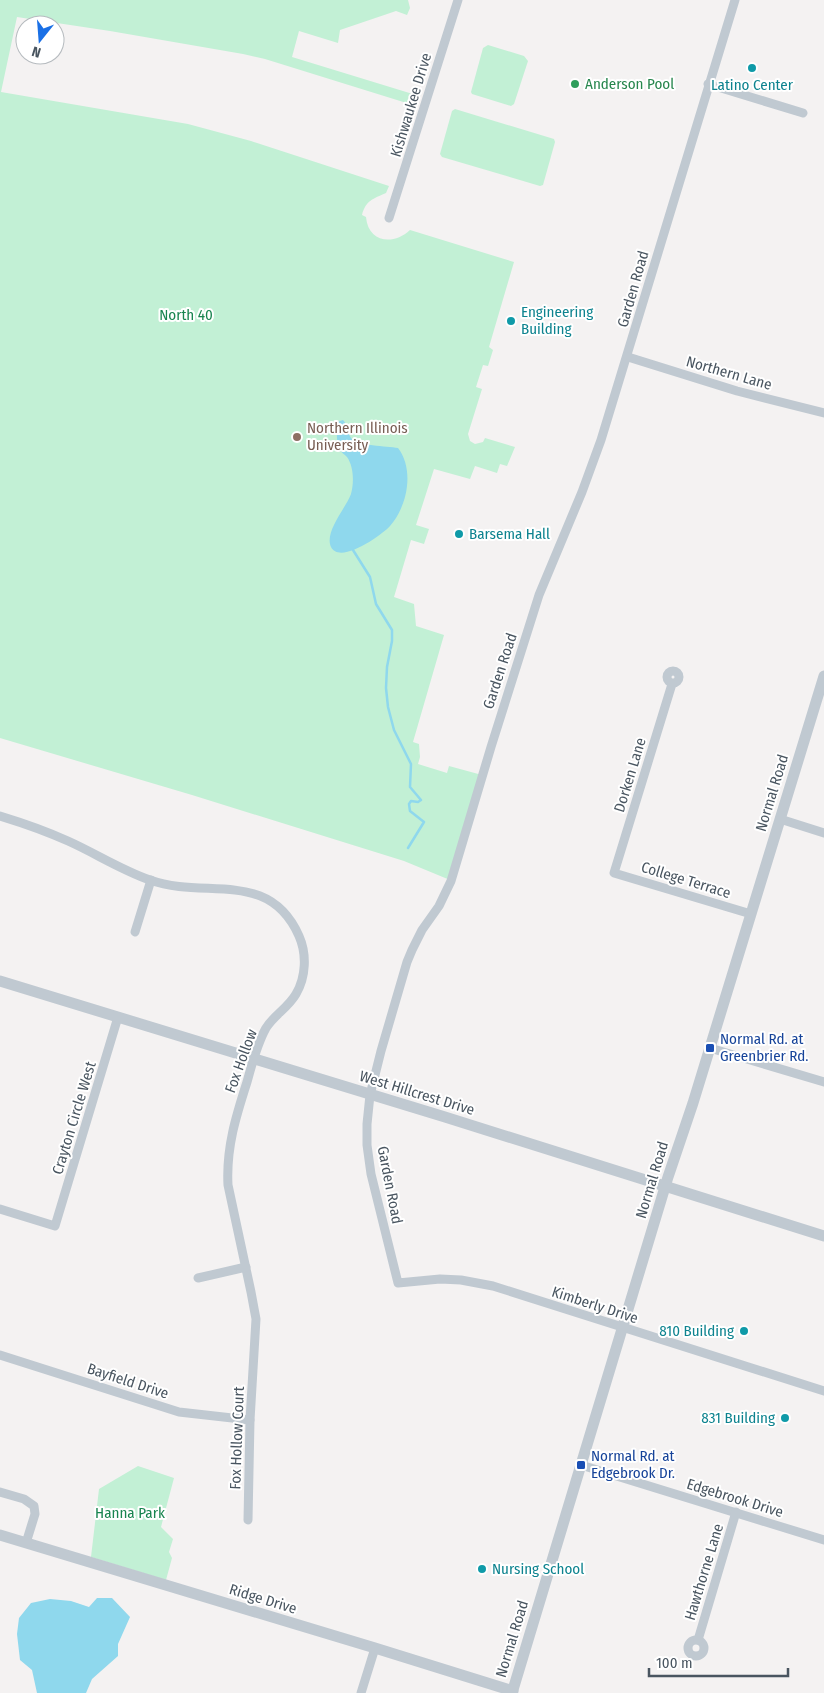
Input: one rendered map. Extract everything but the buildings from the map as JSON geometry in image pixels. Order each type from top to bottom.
[{"type":"street","name":"Kishwaukee Drive","points":[[389,218],[458,0]]},
{"type":"street","name":"Garden Road","points":[[471,1281],[440,1279],[398,1283],[371,1174],[367,1124],[370,1095],[407,962],[417,939],[439,906],[451,882],[539,595],[589,474],[628,357],[708,84],[735,0]]},
{"type":"street","points":[[708,84],[803,113]]},
{"type":"street","name":"Northern Lane","points":[[628,357],[737,391],[824,413]]},
{"type":"street","name":"Normal Road","points":[[514,1692],[665,1186],[710,1048],[824,676]]},
{"type":"street","name":"Dorken Lane","points":[[614,873],[672,684]]},
{"type":"street","name":"Fox Hollow","points":[[0,816],[66,840],[151,880],[194,888],[256,893],[281,908],[294,923],[304,950],[301,982],[290,1003],[265,1030],[232,1131],[227,1168],[228,1185],[256,1319],[254,1356]]},
{"type":"street","points":[[780,819],[824,833]]},
{"type":"street","name":"College Terrace","points":[[614,873],[751,914]]},
{"type":"street","points":[[135,932],[151,880]]},
{"type":"street","name":"West Hillcrest Drive","points":[[0,981],[824,1236]]},
{"type":"street","name":"Crayton Circle West","points":[[0,1209],[55,1226],[118,1017]]},
{"type":"street","points":[[710,1048],[824,1082]]},
{"type":"street","points":[[198,1278],[246,1267]]},
{"type":"street","name":"Kimberly Drive","points":[[471,1281],[493,1286],[623,1329],[824,1391]]},
{"type":"street","name":"Bayfield Drive","points":[[0,1355],[179,1412],[250,1420]]},
{"type":"street","name":"Fox Hollow Court","points":[[248,1520],[250,1420],[254,1356]]},
{"type":"street","name":"Edgebrook Drive","points":[[581,1465],[824,1540]]},
{"type":"street","points":[[0,1492],[24,1498],[34,1506],[35,1514],[26,1543]]},
{"type":"street","name":"Hawthorne Lane","points":[[698,1640],[736,1512]]},
{"type":"street","name":"Ridge Drive","points":[[0,1535],[514,1692]]},
{"type":"street","points":[[361,1693],[375,1648]]},
{"type":"green space","name":"North 40","points":[[0,0],[408,0],[410,8],[407,15],[396,11],[340,30],[338,43],[299,31],[292,57],[416,95],[413,105],[265,59],[65,24],[65,15],[15,15],[15,26],[1,92],[188,124],[251,141],[389,186],[386,193],[368,203],[362,215],[366,217],[371,232],[376,236],[389,240],[403,235],[410,230],[514,262],[489,347],[493,350],[488,366],[483,365],[476,387],[482,389],[468,434],[470,441],[475,444],[483,442],[485,438],[515,447],[507,466],[500,464],[497,473],[475,466],[470,479],[434,469],[416,525],[429,529],[424,544],[411,540],[394,597],[414,604],[416,626],[444,635],[413,742],[419,744],[420,757],[418,764],[447,773],[449,766],[482,775],[450,880],[404,861],[0,738]]},
{"type":"green space","points":[[488,45],[524,56],[528,61],[514,104],[511,106],[472,94],[471,92],[483,48]]},
{"type":"green space","points":[[455,109],[554,139],[555,142],[543,185],[540,186],[442,157],[440,154],[452,111]]},
{"type":"green space","name":"Hanna Park","points":[[138,1466],[174,1478],[161,1527],[173,1539],[169,1552],[172,1558],[166,1580],[91,1557],[99,1489]]},
{"type":"water","points":[[343,420],[354,441],[398,448],[406,467],[407,488],[401,509],[390,526],[379,536],[361,547],[343,553],[336,552],[331,547],[330,534],[351,494],[353,485],[351,465],[347,457],[339,449],[337,443],[337,422]]},
{"type":"water","points":[[97,1598],[112,1598],[130,1617],[118,1644],[118,1656],[92,1679],[86,1693],[37,1693],[32,1670],[20,1660],[17,1634],[19,1618],[31,1603],[50,1599],[71,1601],[89,1607]]},
{"type":"waterway","points":[[353,550],[370,577],[376,604],[392,630],[387,667],[386,688],[388,707],[394,730],[411,764],[410,787],[421,800],[418,802],[411,801],[409,804],[410,811],[424,822],[408,848]]},
{"type":"place","name":"Latino Center","points":[[752,68]]},
{"type":"place","name":"Anderson Pool","points":[[575,84]]},
{"type":"place","name":"Engineering Building","points":[[511,321]]},
{"type":"place","name":"Northern Illinois University","points":[[297,437]]},
{"type":"place","name":"Barsema Hall","points":[[459,534]]},
{"type":"place","name":"Normal Rd. at Greenbrier Rd.","points":[[710,1048]]},
{"type":"place","name":"810 Building","points":[[744,1331]]},
{"type":"place","name":"831 Building","points":[[785,1418]]},
{"type":"place","name":"Normal Rd. at Edgebrook Dr.","points":[[581,1465]]},
{"type":"place","name":"Nursing School","points":[[482,1569]]}]
